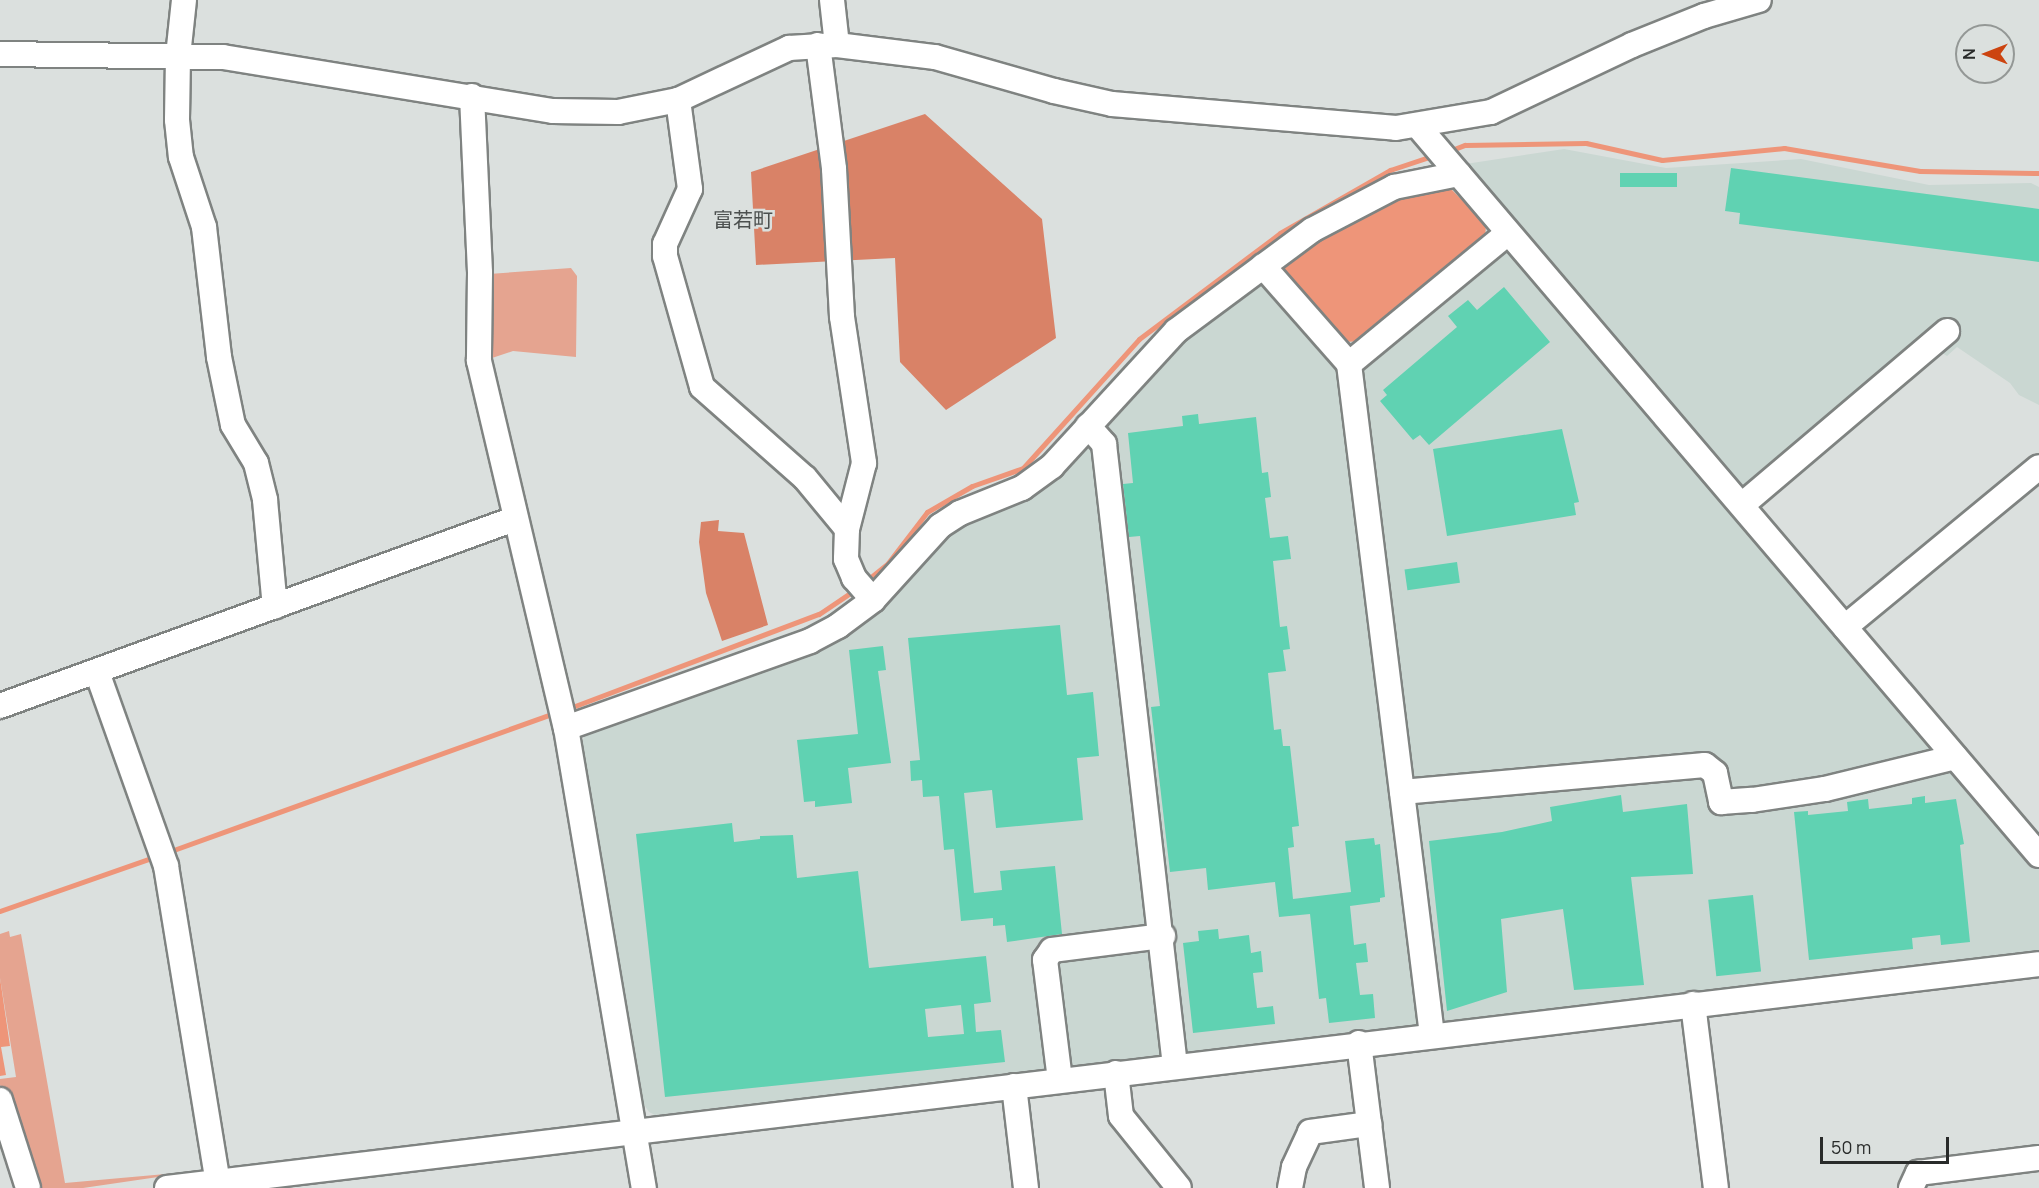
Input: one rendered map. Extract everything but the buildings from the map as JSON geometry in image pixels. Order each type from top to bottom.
[{"type":"street","points":[[184,0],[178,56],[177,120],[181,157],[204,227],[219,357],[233,424],[256,463],[265,500],[275,607]]},
{"type":"street","points":[[832,0],[827,45],[842,317],[864,463],[847,529],[846,559],[864,589]]},
{"type":"street","points":[[0,54],[178,56],[316,69],[582,112],[618,112],[678,100],[789,48],[827,45],[935,57],[1054,91],[1112,104],[1299,122],[1418,125],[1491,112],[1702,8],[1759,0]]},
{"type":"street","points":[[472,96],[480,273],[479,361],[514,519],[563,715],[644,1188]]},
{"type":"street","points":[[678,100],[690,189],[665,244],[664,256],[702,387],[805,478],[847,529]]},
{"type":"street","points":[[1418,125],[2039,855]]},
{"type":"street","points":[[563,715],[810,641],[864,589],[940,526],[960,513],[1022,488],[1052,466],[1176,332],[1263,266],[1312,230],[1362,201],[1447,160]]},
{"type":"street","points":[[1349,364],[1508,233]]},
{"type":"street","points":[[1263,266],[1349,364],[1432,1035]]},
{"type":"street","points":[[1742,505],[1947,332]]},
{"type":"street","points":[[1088,426],[1104,444],[1163,936],[1175,1066]]},
{"type":"street","points":[[1845,627],[2039,467]]},
{"type":"street","points":[[0,706],[514,519]]},
{"type":"street","points":[[97,672],[162,854],[219,1185]]},
{"type":"street","points":[[1402,792],[1705,765],[1715,773],[1721,802],[1752,800],[1826,789],[1955,757]]},
{"type":"street","points":[[1060,1080],[1045,960],[1052,950],[1163,936]]},
{"type":"street","points":[[168,1188],[219,1185],[1359,1043],[2039,964]]},
{"type":"street","points":[[1693,1004],[1716,1188]]},
{"type":"street","points":[[1359,1043],[1377,1188]]},
{"type":"street","points":[[1116,1073],[1121,1116],[1179,1188]]},
{"type":"street","points":[[1014,1086],[1026,1188]]},
{"type":"street","points":[[0,1100],[28,1188]]},
{"type":"street","points":[[1290,1188],[1294,1167],[1310,1132],[1369,1124]]},
{"type":"street","points":[[1911,1188],[1918,1173],[2039,1158]]},
{"type":"shaded area","points":[[925,114],[1042,219],[1056,338],[946,410],[900,362],[895,258],[756,265],[751,172]]},
{"type":"shaded area","points":[[1564,149],[1666,168],[1801,159],[1929,185],[2031,183],[2039,187],[2039,405],[2019,395],[2010,383],[1957,347],[1947,356],[1924,342],[1745,491],[1459,165]]},
{"type":"shaded area","points":[[1447,184],[1487,223],[2039,868],[2039,955],[655,1115],[649,1112],[641,1100],[579,750],[586,732],[847,632],[876,613],[960,525],[1056,475],[1182,341],[1254,288],[1277,264]]},
{"type":"shaded area","points":[[1447,185],[1486,224],[1485,239],[1362,341],[1345,342],[1277,264],[1364,206]]},
{"type":"shaded area","points":[[571,268],[577,276],[576,357],[513,351],[489,359],[489,274]]},
{"type":"shaded area","points":[[719,520],[718,531],[744,533],[768,625],[722,641],[706,593],[699,542],[701,522]]},
{"type":"shaded area","points":[[9,931],[10,937],[21,934],[65,1183],[199,1171],[83,1188],[36,1188],[10,1103],[0,1085],[0,1079],[16,1077],[0,978],[0,934]]},
{"type":"shaded area","points":[[0,978],[10,1046],[1,1047],[6,1075],[0,1076]]},
{"type":"waterway","points":[[1449,151],[1465,145],[1586,143],[1662,160],[1784,148],[1920,171],[2039,173]]},
{"type":"waterway","points":[[866,581],[888,563],[927,512],[972,486],[1023,468],[1139,339],[1280,233],[1390,170],[1435,155]]},
{"type":"waterway","points":[[567,709],[819,614],[856,589]]},
{"type":"waterway","points":[[168,852],[555,713]]},
{"type":"waterway","points":[[0,911],[157,856]]},
{"type":"district","name":"富若町","points":[[743,219]]}]
